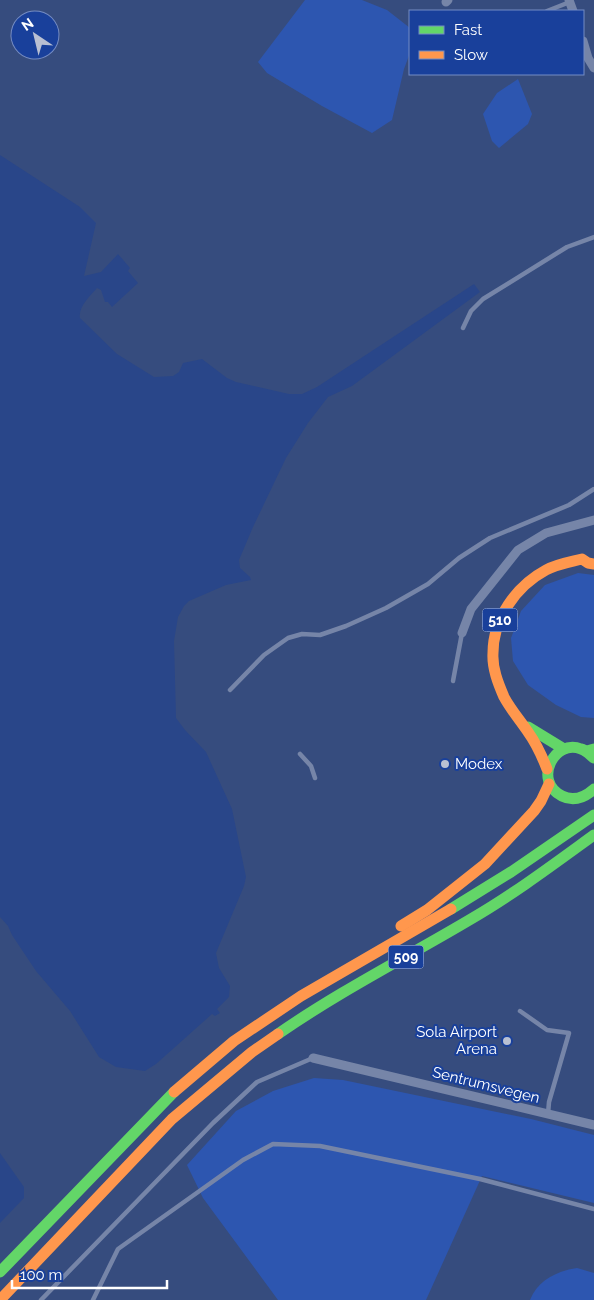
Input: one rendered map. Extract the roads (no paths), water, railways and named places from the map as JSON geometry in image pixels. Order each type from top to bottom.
[{"type":"main road","name":"510","points":[[549,784],[547,769],[541,753],[508,705],[499,685],[494,667],[493,649],[496,632],[502,615],[512,598],[527,582],[546,570],[582,559],[588,554],[594,554]]},
{"type":"main road","points":[[582,559],[594,564]]},
{"type":"main road","name":"510","points":[[520,720],[536,734],[564,749],[572,747],[592,753]]},
{"type":"main road","points":[[547,769],[550,760],[564,749]]},
{"type":"main road","points":[[549,784],[563,798],[573,800],[582,798],[594,789]]},
{"type":"main road","name":"509","points":[[301,996],[341,965],[427,910],[485,864],[534,811],[549,784]]},
{"type":"main road","points":[[582,798],[594,803]]},
{"type":"main road","name":"509","points":[[0,1272],[168,1097],[234,1041],[301,996],[511,872],[594,815]]},
{"type":"main road","name":"509","points":[[0,1300],[172,1119],[252,1052],[346,991],[473,918],[560,861],[594,834]]},
{"type":"main road","name":"509","points":[[560,861],[594,845]]},
{"type":"street","points":[[584,44],[588,58],[594,68]]},
{"type":"street","points":[[462,634],[471,609],[518,550],[546,533],[594,520]]},
{"type":"street","name":"Sentrumsvegen","points":[[313,1058],[594,1126]]},
{"type":"lane","points":[[551,10],[570,5]]},
{"type":"lane","points":[[463,328],[472,310],[483,299],[568,247],[594,237]]},
{"type":"lane","points":[[230,690],[264,654],[288,638],[302,634],[320,635],[346,626],[386,608],[428,584],[460,558],[490,538],[569,505],[594,489]]},
{"type":"lane","points":[[453,681],[462,634]]},
{"type":"lane","points":[[300,754],[311,766],[314,778]]},
{"type":"lane","points":[[520,1011],[546,1030],[568,1033],[549,1102],[548,1114]]},
{"type":"lane","points":[[41,1300],[213,1123],[257,1082],[313,1058]]},
{"type":"lane","points":[[93,1300],[118,1249],[244,1160],[272,1144],[320,1146],[480,1179],[594,1209]]},
{"type":"place","name":"Modex","points":[[445,764]]},
{"type":"place","name":"Sola Airport Arena","points":[[507,1041]]}]
